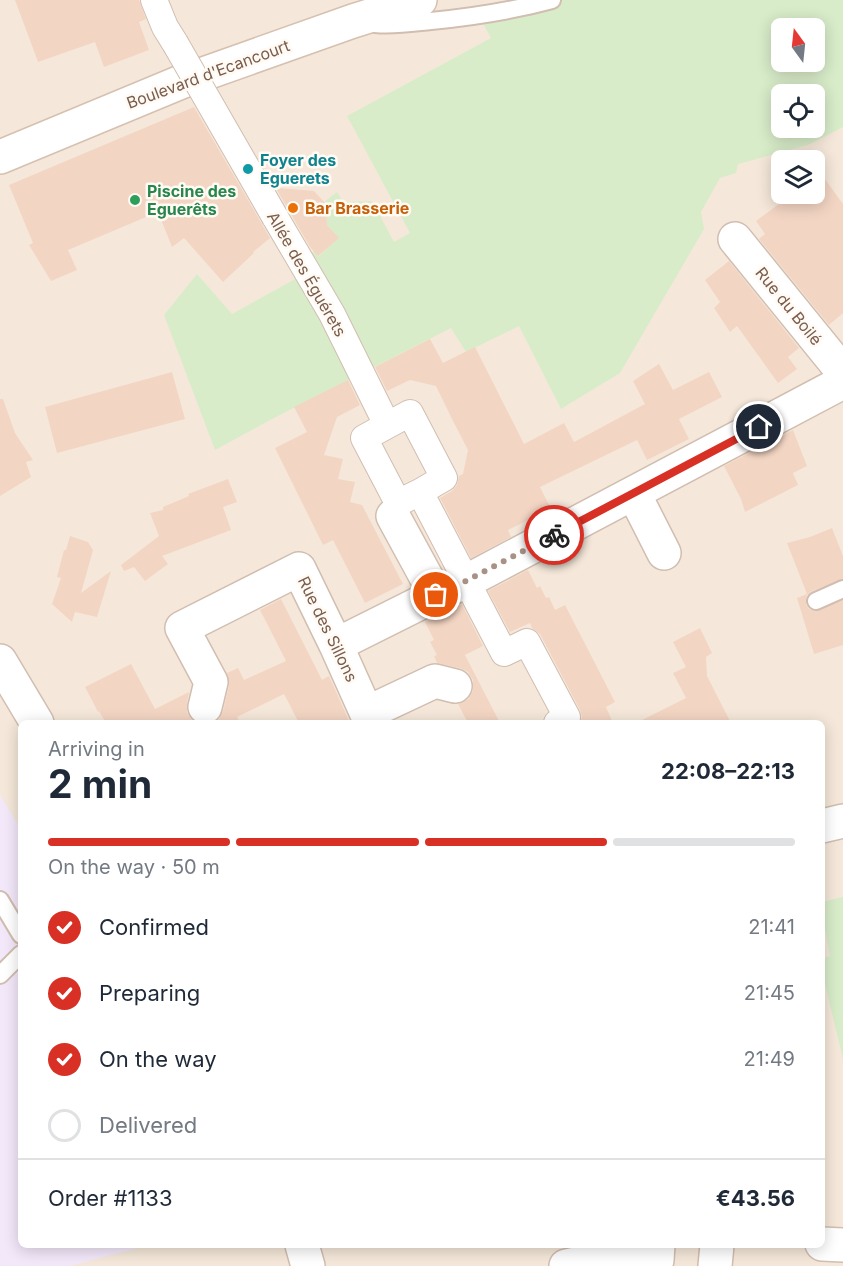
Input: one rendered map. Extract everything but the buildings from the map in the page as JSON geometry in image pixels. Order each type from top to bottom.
[{"type":"street","name":"Allée des Éguérets","points":[[154,0],[165,27],[332,314],[387,425]]},
{"type":"street","name":"Boulevard d'Ecancourt","points":[[0,157],[181,82],[353,21],[420,0]]},
{"type":"street","name":"Rue du Boilé","points":[[735,239],[843,372]]},
{"type":"street","points":[[336,645],[634,494],[843,382]]},
{"type":"street","points":[[410,413],[444,478],[420,492],[398,503],[364,438],[410,413]]},
{"type":"street","points":[[420,492],[504,653],[527,642],[567,717],[562,720]]},
{"type":"street","points":[[634,494],[664,553]]},
{"type":"street","points":[[393,516],[436,595]]},
{"type":"street","name":"Rue des Sillons","points":[[205,707],[211,682],[182,628],[299,569],[369,718]]},
{"type":"street","points":[[0,661],[36,720]]},
{"type":"street","points":[[369,718],[435,681],[454,686]]},
{"type":"street","points":[[825,824],[843,821]]},
{"type":"street","points":[[825,1244],[843,1245]]},
{"type":"street","points":[[303,1248],[308,1266]]},
{"type":"street","points":[[715,1266],[717,1248]]},
{"type":"street","points":[[566,1266],[607,1257],[658,1253]]},
{"type":"lane","points":[[353,21],[399,24],[451,19],[500,12],[552,0]]},
{"type":"lane","points":[[816,601],[843,589]]},
{"type":"lane","points":[[0,900],[18,930]]},
{"type":"lane","points":[[0,975],[18,957]]},
{"type":"shaded area","points":[[0,0],[843,0],[843,1266],[0,1266]]},
{"type":"shaded area","points":[[0,795],[18,825],[18,1248],[138,1248],[69,1266],[0,1266]]},
{"type":"green space","points":[[528,0],[843,0],[843,127],[825,136],[825,84],[771,84],[771,138],[822,138],[790,150],[771,150],[771,155],[738,164],[736,173],[720,178],[701,212],[704,229],[620,373],[561,409],[519,326],[466,352],[451,328],[215,450],[164,315],[197,274],[232,314],[297,278],[314,251],[319,256],[338,238],[327,225],[327,204],[324,202],[337,192],[343,202],[372,201],[394,242],[410,233],[347,116],[491,38],[479,16]]},
{"type":"green space","points":[[843,897],[843,1059],[825,984],[825,958],[830,956],[825,928],[825,901]]},
{"type":"way so far","points":[[436,595],[554,535]]},
{"type":"place","name":"Foyer des Eguerets","points":[[248,169]]},
{"type":"place","name":"Piscine des Eguerêts","points":[[135,200]]},
{"type":"place","name":"Bar Brasserie","points":[[293,208]]},
{"type":"route","points":[[554,535],[759,427]]}]
